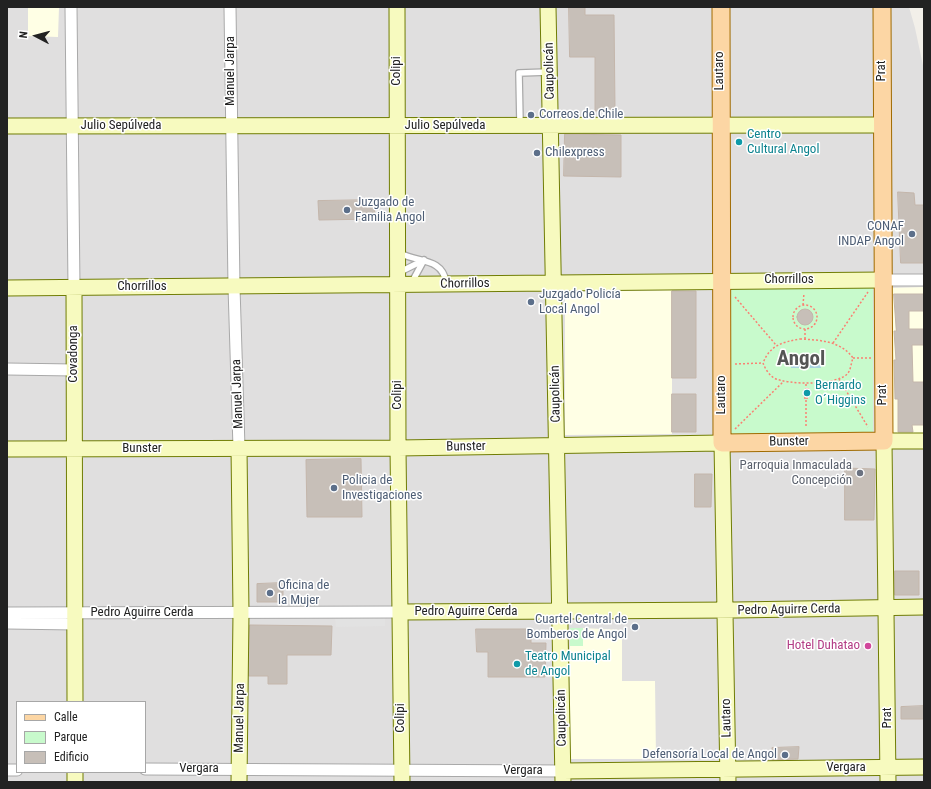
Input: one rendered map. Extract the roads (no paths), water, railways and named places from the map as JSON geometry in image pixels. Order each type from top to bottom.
[{"type":"main road","name":"Lautaro","points":[[720,7],[720,126],[726,286],[722,365],[727,438]]},
{"type":"main road","name":"Prat","points":[[877,436],[883,359],[882,7]]},
{"type":"main road","name":"Bunster","points":[[727,438],[807,442],[877,436]]},
{"type":"street","name":"Covadonga","points":[[72,7],[75,701]]},
{"type":"street","name":"Manuel Jarpa","points":[[230,7],[241,613],[239,775]]},
{"type":"street","name":"Colipi","points":[[397,7],[398,252],[402,281],[398,448],[402,776]]},
{"type":"street","name":"Caupolicán","points":[[548,7],[563,777]]},
{"type":"street","name":"Julio Sepúlveda","points":[[7,126],[397,127],[883,125]]},
{"type":"street","name":"Chorrillos","points":[[7,288],[234,287],[402,281],[447,284],[554,283],[726,286],[883,280],[924,280]]},
{"type":"street","points":[[7,369],[74,370]]},
{"type":"street","name":"Bunster","points":[[877,436],[924,441]]},
{"type":"street","name":"Prat","points":[[877,436],[887,608],[888,775]]},
{"type":"street","name":"Bunster","points":[[7,449],[557,446],[727,438]]},
{"type":"street","name":"Lautaro","points":[[727,438],[726,610],[728,775]]},
{"type":"street","name":"Pedro Aguirre Cerda","points":[[7,623],[75,618],[241,613],[560,612],[924,607]]},
{"type":"street","name":"Pedro Aguirre Cerda","points":[[7,613],[75,618]]},
{"type":"street","name":"Vergara","points":[[146,769],[239,775],[563,777],[888,775],[924,768]]},
{"type":"lane","points":[[520,126],[519,73],[550,72]]},
{"type":"lane","points":[[398,252],[411,258],[436,264],[440,268],[447,284]]},
{"type":"lane","points":[[402,281],[424,260]]},
{"type":"lane","points":[[402,281],[424,260]]},
{"type":"water","points":[[791,355],[821,355],[821,368],[791,368]]},
{"type":"place","name":"Correos de Chile","points":[[531,115]]},
{"type":"place","name":"Centro Cultural Angol","points":[[739,142]]},
{"type":"place","name":"Chilexpress","points":[[537,153]]},
{"type":"place","name":"Juzgado de Familia Angol","points":[[347,210]]},
{"type":"place","name":"CONAF INDAP Angol","points":[[912,234]]},
{"type":"place","name":"Juzgado Policía Local Angol","points":[[531,302]]},
{"type":"place","name":"Bernardo O´Higgins","points":[[807,393]]},
{"type":"place","name":"Parroquia Inmaculada Concepción","points":[[860,473]]},
{"type":"place","name":"Policia de Investigaciones","points":[[334,488]]},
{"type":"place","name":"Oficina de la Mujer","points":[[270,593]]},
{"type":"place","name":"Cuartel Central de Bomberos de Angol","points":[[635,627]]},
{"type":"place","name":"Hotel Duhatao","points":[[868,646]]},
{"type":"place","name":"Teatro Municipal de Angol","points":[[517,664]]},
{"type":"place","name":"Defensoría Local de Angol","points":[[785,755]]},
{"type":"district","name":"Angol","points":[[801,360]]}]
